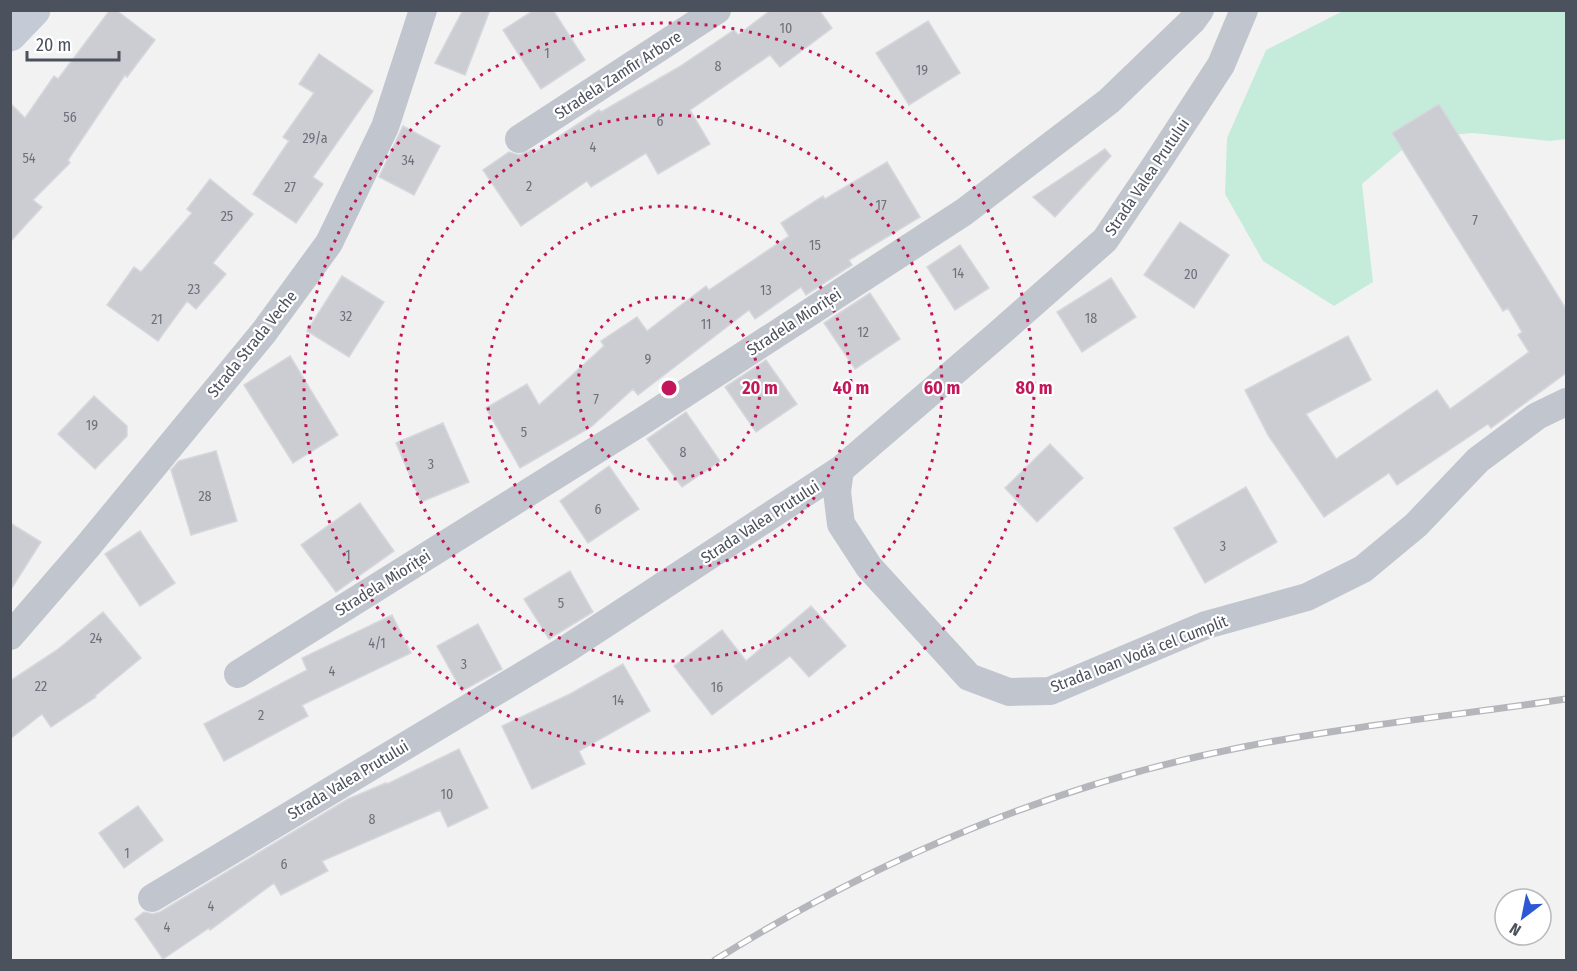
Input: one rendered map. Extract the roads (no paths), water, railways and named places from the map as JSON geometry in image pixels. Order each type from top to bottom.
[{"type":"street","name":"Strada Strada Veche","points":[[10,636],[264,332],[329,243],[385,127],[423,10]]},
{"type":"street","name":"Stradela Zamfir Arbore","points":[[519,139],[717,10]]},
{"type":"street","name":"Stradela Mioriței","points":[[238,674],[641,422],[964,212],[1109,100],[1192,21],[1200,10]]},
{"type":"street","name":"Strada Valea Prutului","points":[[152,898],[565,650],[840,470],[1105,240],[1221,65],[1244,10]]},
{"type":"street","name":"Strada Ioan Vodă cel Cumplit","points":[[840,470],[837,492],[841,524],[869,567],[969,677],[1009,692],[1050,691],[1206,625],[1307,597],[1363,569],[1416,525],[1478,460],[1537,416],[1566,402]]},
{"type":"railway","points":[[715,960],[776,924],[903,858],[1036,804],[1105,781],[1173,762],[1243,747],[1364,727],[1566,699]]}]
